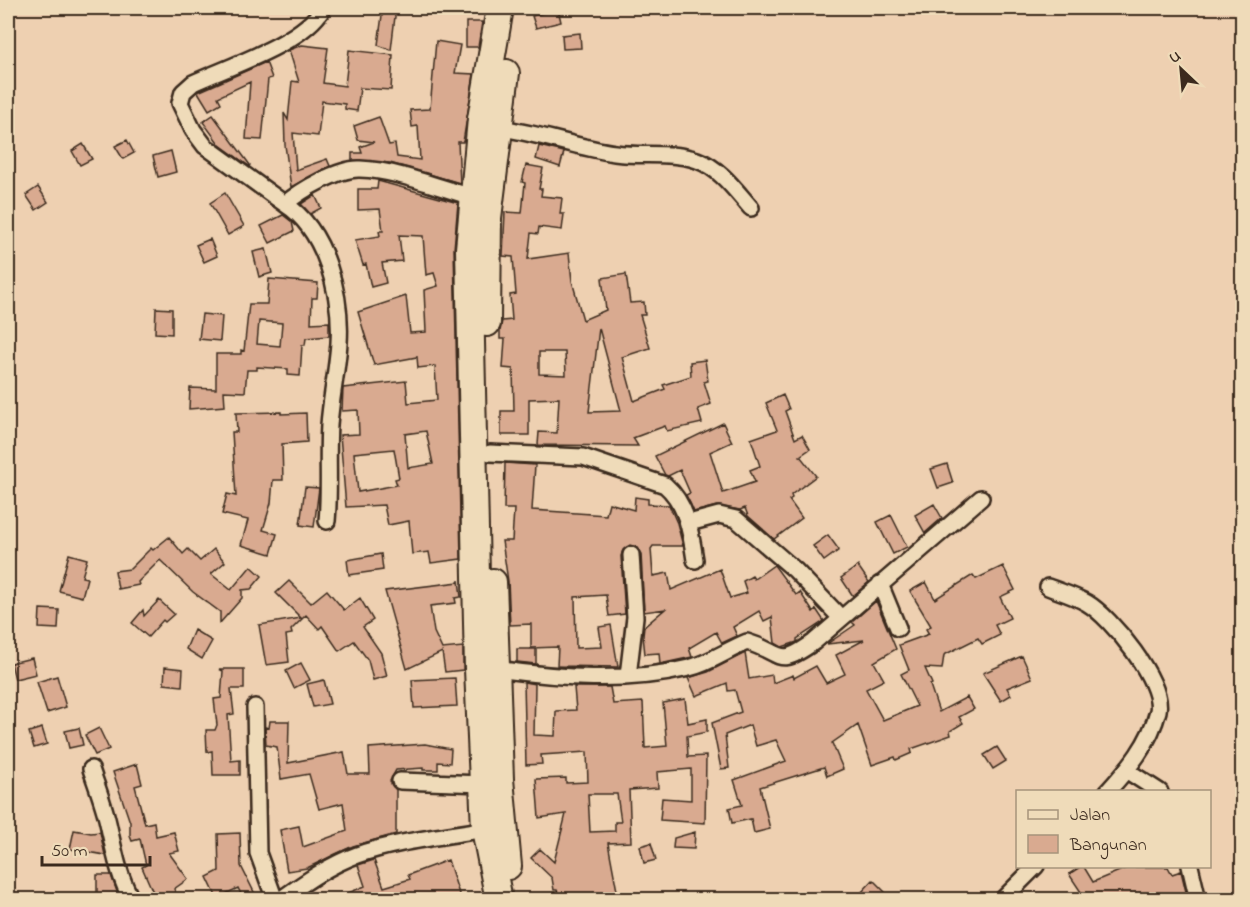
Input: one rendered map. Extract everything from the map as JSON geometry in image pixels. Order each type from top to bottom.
[{"type":"highway","points":[[499,900],[485,829],[483,784],[484,562],[490,453],[488,218],[499,128],[506,17]]},
{"type":"highway","points":[[506,17],[472,196],[469,249],[484,562],[496,669],[504,837],[516,900]]},
{"type":"street","points":[[323,8],[314,21],[296,35],[193,83],[180,98],[185,115],[205,146],[310,225],[329,266],[339,342],[330,417],[331,483],[327,521]]},
{"type":"street","points":[[499,128],[537,133],[615,153],[679,156],[698,160],[728,182],[751,208]]},
{"type":"street","points":[[285,204],[306,189],[338,174],[360,169],[472,196]]},
{"type":"street","points":[[490,453],[583,457],[656,481],[672,491],[689,524],[695,560]]},
{"type":"street","points":[[496,669],[538,675],[627,676],[689,668],[747,642],[780,658],[788,658],[814,642],[981,498]]},
{"type":"street","points":[[689,524],[719,515],[736,519],[795,570],[841,618]]},
{"type":"street","points":[[627,676],[635,617],[631,555]]},
{"type":"street","points":[[880,584],[898,628]]},
{"type":"street","points":[[1048,587],[1087,603],[1112,625],[1147,674],[1158,696],[1158,709],[1149,734],[1126,770],[1109,790]]},
{"type":"street","points":[[255,707],[258,853],[275,900]]},
{"type":"street","points":[[91,769],[108,823],[112,845],[132,900]]},
{"type":"street","points":[[1126,770],[1157,790]]},
{"type":"street","points":[[400,781],[483,784]]},
{"type":"street","points":[[280,900],[330,867],[354,856],[380,848],[485,829]]},
{"type":"street","points":[[1002,900],[1035,868]]},
{"type":"street","points":[[1190,868],[1198,900]]},
{"type":"building","points":[[383,8],[396,8],[391,50],[378,45]]},
{"type":"building","points":[[558,9],[561,22],[536,28],[532,16]]},
{"type":"building","points":[[466,22],[482,22],[478,47],[466,47]]},
{"type":"building","points":[[580,33],[581,48],[563,49],[562,35]]},
{"type":"building","points":[[436,41],[460,45],[455,73],[474,74],[463,142],[458,142],[460,183],[390,163],[352,160],[352,153],[362,153],[360,147],[374,142],[358,140],[354,126],[379,117],[389,145],[395,144],[397,157],[420,160],[418,126],[412,127],[410,110],[430,109]]},
{"type":"building","points":[[302,45],[328,48],[323,83],[345,86],[349,50],[393,55],[391,90],[360,88],[357,111],[345,109],[345,104],[322,101],[318,136],[293,133],[296,170],[327,159],[330,166],[291,187],[285,145],[284,113],[288,120],[292,81],[299,82],[289,50]]},
{"type":"building","points":[[266,62],[272,78],[268,79],[262,140],[246,139],[250,82],[218,97],[221,103],[209,110],[198,92]]},
{"type":"building","points":[[213,115],[249,166],[220,145],[203,122]]},
{"type":"building","points":[[127,140],[134,153],[123,159],[115,146]]},
{"type":"building","points":[[83,144],[92,159],[80,165],[72,151]]},
{"type":"building","points":[[539,146],[564,152],[560,167],[536,159]]},
{"type":"building","points":[[171,151],[176,172],[158,177],[153,156]]},
{"type":"building","points":[[526,165],[543,168],[539,189],[542,189],[541,196],[562,198],[560,214],[564,214],[562,230],[539,227],[538,234],[531,233],[528,259],[569,253],[572,281],[583,320],[606,310],[602,278],[626,274],[630,303],[644,302],[645,315],[640,315],[650,348],[622,357],[634,401],[665,389],[663,385],[691,376],[690,362],[705,360],[708,381],[704,382],[711,404],[698,409],[702,423],[667,431],[665,426],[633,438],[638,446],[538,445],[539,432],[557,433],[559,398],[529,399],[529,435],[501,435],[501,411],[514,411],[513,369],[503,368],[505,339],[500,339],[502,321],[512,320],[510,295],[516,294],[513,257],[503,256],[505,212],[522,213],[525,183],[522,182]],"holes":[[[599,328],[621,411],[589,412]],[[539,352],[565,352],[566,375],[539,374]]]},
{"type":"building","points":[[378,181],[458,203],[454,249],[461,559],[431,563],[429,552],[412,554],[409,521],[388,525],[384,505],[346,507],[340,435],[359,434],[358,410],[342,411],[343,388],[406,381],[408,403],[437,400],[435,366],[418,368],[417,357],[374,365],[358,312],[406,296],[410,333],[426,332],[424,290],[438,286],[434,273],[426,275],[423,236],[399,235],[402,261],[382,263],[386,283],[371,287],[366,264],[363,265],[355,240],[380,236],[379,231],[383,231],[380,209],[358,210],[358,189],[377,189]],"holes":[[[426,431],[433,464],[408,468],[405,434]],[[394,449],[399,478],[395,479],[397,485],[358,492],[354,453]]]},
{"type":"building","points":[[38,187],[48,202],[36,210],[26,195]]},
{"type":"building","points":[[225,193],[244,226],[228,235],[210,203]]},
{"type":"building","points":[[315,195],[321,208],[310,214],[301,204]]},
{"type":"building","points":[[283,215],[292,222],[294,231],[270,243],[261,226]]},
{"type":"building","points":[[210,239],[217,256],[204,262],[196,245]]},
{"type":"building","points":[[266,249],[272,273],[259,277],[253,252]]},
{"type":"building","points":[[269,279],[318,283],[317,298],[312,298],[311,323],[329,322],[329,336],[306,338],[305,345],[302,345],[300,376],[288,375],[288,369],[257,367],[257,370],[247,370],[245,392],[224,391],[225,406],[189,409],[190,388],[216,389],[216,354],[241,354],[241,350],[244,351],[249,304],[267,304]],"holes":[[[259,321],[282,323],[280,346],[257,344]]]},
{"type":"building","points":[[156,308],[172,309],[172,334],[155,333]]},
{"type":"building","points":[[202,314],[222,316],[220,341],[199,339]]},
{"type":"building","points":[[783,395],[789,409],[785,411],[795,439],[802,435],[810,449],[800,456],[816,476],[791,495],[792,498],[789,500],[802,518],[774,539],[748,516],[745,508],[740,510],[717,506],[694,512],[686,495],[690,493],[680,470],[668,476],[665,475],[655,456],[723,423],[732,442],[710,452],[723,493],[755,482],[750,470],[760,466],[751,439],[777,430],[766,403]]},
{"type":"building","points":[[281,412],[281,414],[306,413],[307,442],[282,444],[283,480],[273,480],[271,503],[263,530],[277,534],[271,554],[241,545],[248,520],[222,514],[227,494],[236,496],[232,432],[237,432],[236,413]]},
{"type":"building","points":[[505,463],[535,465],[532,510],[606,515],[609,503],[634,510],[635,497],[648,499],[648,504],[669,505],[683,546],[653,546],[651,549],[653,576],[668,573],[671,590],[720,569],[730,598],[747,593],[743,581],[752,576],[754,579],[774,565],[796,595],[800,592],[813,612],[816,609],[824,621],[797,639],[797,642],[782,647],[775,643],[772,617],[764,621],[759,611],[733,627],[737,636],[722,643],[716,632],[689,648],[692,657],[660,664],[659,653],[645,654],[643,636],[644,627],[665,609],[644,612],[641,554],[636,547],[630,545],[623,550],[621,556],[625,614],[609,616],[606,595],[575,597],[576,648],[602,647],[599,627],[611,625],[618,667],[557,666],[558,647],[531,648],[531,624],[510,625],[508,581],[502,541],[512,541],[514,509],[504,509]]},
{"type":"building","points":[[947,464],[953,483],[938,488],[931,469]]},
{"type":"building","points":[[305,487],[319,488],[314,527],[300,525]]},
{"type":"building","points":[[934,504],[942,518],[925,533],[915,515]]},
{"type":"building","points":[[891,515],[907,547],[893,554],[877,522]]},
{"type":"building","points":[[828,535],[839,550],[824,561],[813,546]]},
{"type":"building","points":[[169,537],[183,554],[188,549],[200,561],[214,549],[225,562],[211,574],[231,590],[251,566],[262,576],[251,589],[242,590],[242,598],[220,623],[220,612],[193,592],[160,560],[138,582],[139,585],[118,589],[115,571],[130,569],[151,548],[153,550]]},
{"type":"building","points":[[69,554],[87,559],[82,577],[87,578],[82,597],[59,591]]},
{"type":"building","points":[[381,554],[383,570],[349,575],[347,560]]},
{"type":"building","points":[[858,566],[869,582],[853,596],[841,578]]},
{"type":"building","points":[[1003,566],[1015,590],[1000,597],[1010,618],[995,625],[1000,635],[982,644],[978,638],[944,655],[942,669],[925,668],[932,684],[930,685],[939,712],[967,697],[974,709],[959,717],[963,723],[950,731],[951,735],[911,749],[912,753],[896,760],[895,757],[872,765],[858,725],[832,743],[843,769],[827,776],[824,767],[760,787],[770,829],[754,833],[751,819],[732,823],[729,808],[742,805],[734,780],[786,761],[776,740],[756,746],[750,725],[725,735],[729,768],[721,769],[712,723],[741,712],[735,690],[728,691],[727,683],[696,696],[688,678],[708,672],[745,653],[749,679],[772,675],[773,683],[793,675],[794,678],[816,666],[826,683],[845,674],[836,655],[864,640],[827,644],[855,625],[852,622],[876,601],[896,649],[874,662],[884,680],[866,689],[883,720],[917,706],[901,674],[909,670],[899,645],[929,634],[926,629],[931,626],[910,591],[926,582],[935,599],[973,575],[976,579]]},
{"type":"building","points":[[459,580],[461,597],[455,598],[456,603],[430,606],[434,632],[442,649],[463,647],[463,670],[445,672],[442,652],[407,669],[385,591],[459,582]]},
{"type":"building","points":[[289,581],[311,603],[327,590],[344,610],[360,598],[373,620],[363,627],[381,653],[387,676],[373,680],[368,660],[354,641],[339,651],[322,626],[319,629],[306,615],[291,630],[292,634],[286,635],[289,662],[266,665],[259,625],[301,618],[276,593]]},
{"type":"building","points":[[159,600],[174,614],[165,622],[163,620],[148,637],[132,623],[143,610],[144,616]]},
{"type":"building","points":[[40,609],[59,610],[58,629],[39,628]]},
{"type":"building","points":[[194,630],[212,641],[202,659],[186,649]]},
{"type":"building","points":[[517,649],[536,649],[536,664],[517,662]]},
{"type":"building","points":[[1022,656],[1032,678],[1007,688],[1011,695],[1001,701],[983,673]]},
{"type":"building","points":[[32,658],[36,674],[15,679],[11,663]]},
{"type":"building","points":[[301,663],[310,680],[294,688],[286,671]]},
{"type":"building","points":[[165,667],[183,669],[182,686],[164,684]]},
{"type":"building","points":[[219,669],[244,669],[244,689],[231,689],[234,714],[228,715],[231,761],[240,760],[240,775],[213,775],[212,751],[207,752],[206,730],[215,730],[217,725],[214,699],[221,698],[223,671]]},
{"type":"building","points":[[57,676],[66,707],[47,713],[37,682]]},
{"type":"building","points":[[455,678],[457,706],[414,708],[412,680]]},
{"type":"building","points":[[324,680],[330,704],[313,707],[307,684]]},
{"type":"building","points":[[524,682],[535,684],[534,735],[555,736],[556,711],[576,710],[574,687],[610,687],[613,704],[643,702],[645,748],[667,746],[663,703],[685,699],[688,723],[707,719],[707,732],[687,736],[688,757],[706,756],[705,823],[660,820],[662,798],[691,800],[691,769],[657,772],[658,788],[629,790],[631,842],[608,843],[617,891],[586,900],[561,900],[557,890],[554,890],[552,878],[531,858],[540,849],[554,862],[566,814],[539,818],[536,779],[566,778],[566,783],[588,782],[587,752],[541,755],[542,764],[526,765]],"holes":[[[588,794],[617,794],[621,822],[615,822],[615,831],[590,832]]]},
{"type":"building","points":[[270,721],[289,721],[288,763],[344,752],[348,774],[370,774],[369,748],[425,744],[451,749],[450,763],[438,762],[438,770],[423,770],[423,768],[396,770],[390,781],[396,790],[396,834],[353,846],[307,868],[287,871],[280,830],[299,826],[303,847],[347,831],[343,803],[319,809],[309,774],[281,779],[277,747],[266,745],[265,727],[269,728]]},
{"type":"building","points":[[42,728],[47,744],[34,748],[29,732]]},
{"type":"building","points":[[79,728],[83,745],[69,748],[65,731]]},
{"type":"building","points":[[99,728],[109,749],[95,755],[85,735]]},
{"type":"building","points":[[997,747],[1006,761],[993,769],[984,755]]},
{"type":"building","points":[[137,764],[142,784],[135,786],[145,824],[154,822],[156,836],[174,832],[179,851],[169,853],[188,879],[174,889],[179,900],[159,900],[142,867],[146,865],[140,839],[132,841],[130,836],[130,822],[113,772]]},
{"type":"building","points":[[74,830],[100,832],[105,855],[70,849]]},
{"type":"building","points":[[695,832],[694,849],[673,848],[674,838]]},
{"type":"building","points":[[240,833],[241,866],[258,900],[244,900],[238,888],[217,898],[207,877],[219,871],[218,834]]},
{"type":"building","points":[[651,843],[656,860],[644,863],[640,846]]},
{"type":"building","points":[[374,860],[384,887],[410,879],[408,875],[448,860],[461,900],[398,900],[397,896],[385,900],[332,900],[365,886],[358,865]]},
{"type":"building","points":[[1078,868],[1085,868],[1093,882],[1127,868],[1169,868],[1172,874],[1181,871],[1188,900],[1070,900],[1081,892],[1069,874]]},
{"type":"building","points":[[97,875],[111,875],[119,897],[97,897]]},
{"type":"building","points":[[873,880],[885,892],[878,900],[868,900],[861,893]]}]
